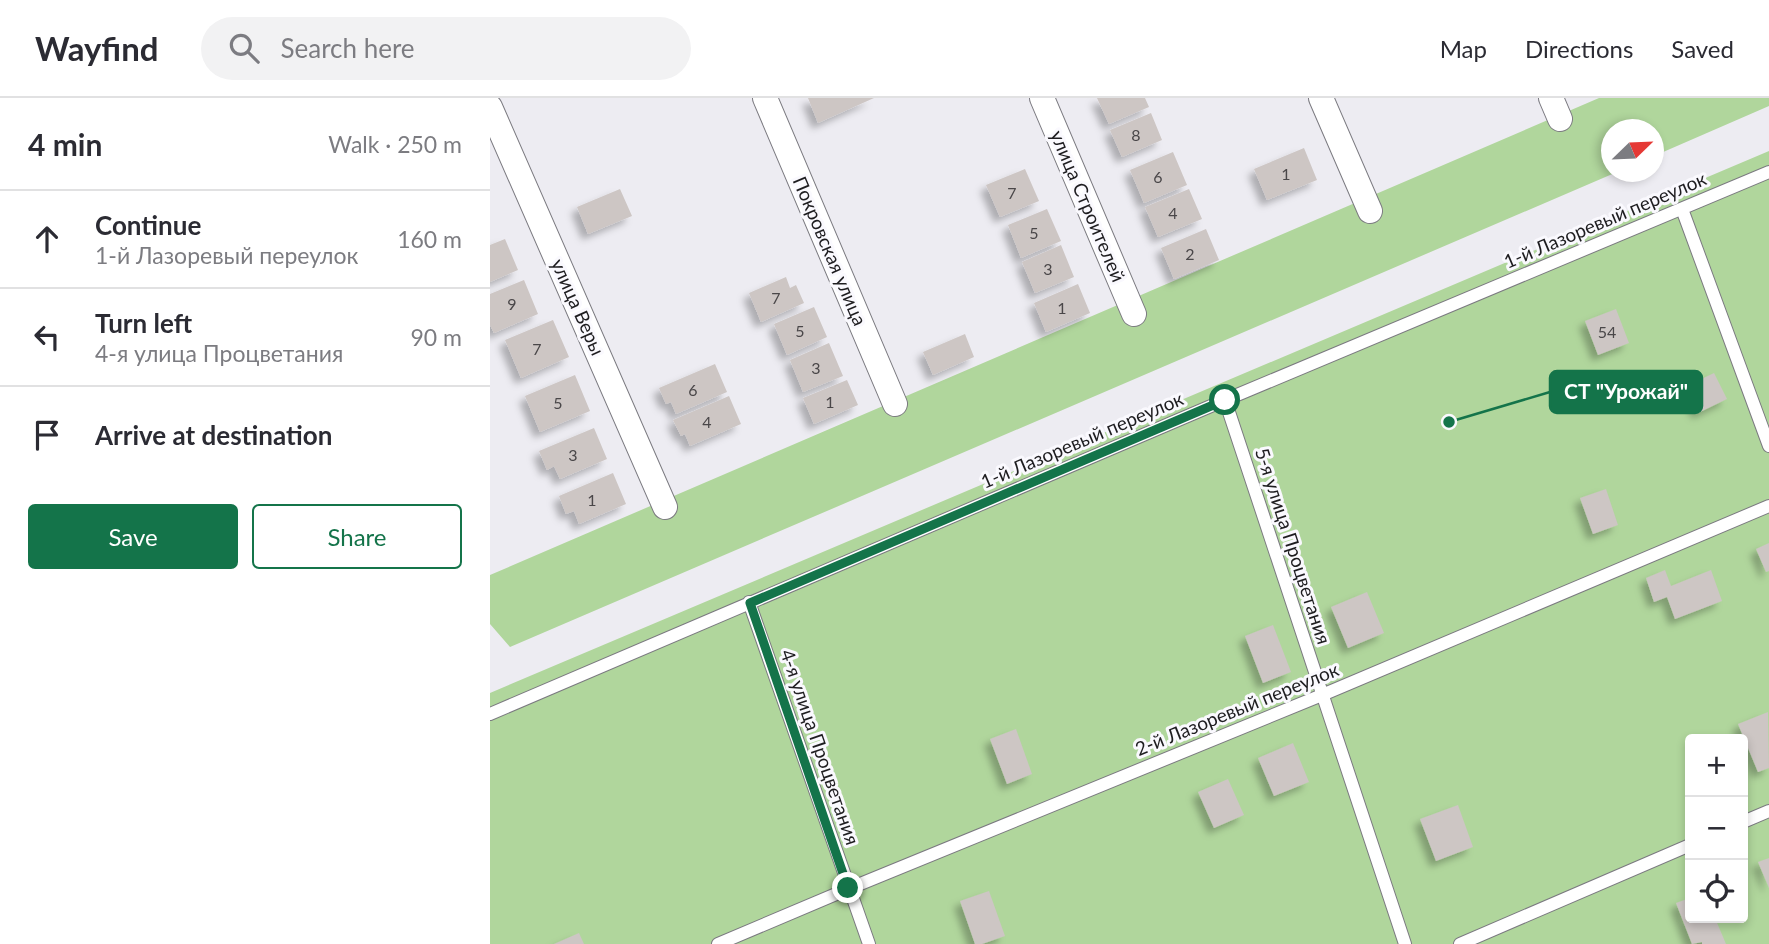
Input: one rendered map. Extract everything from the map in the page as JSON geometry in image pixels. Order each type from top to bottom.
[{"type":"street","name":"Покровская улица","points":[[765,98],[895,404]]},
{"type":"street","name":"улица Строителей","points":[[1042,98],[1134,314]]},
{"type":"street","points":[[1321,98],[1370,211]]},
{"type":"street","name":"улица Веры","points":[[490,107],[665,507]]},
{"type":"lane","name":"1-й Лазоревый переулок","points":[[490,714],[1225,400],[1769,172]]},
{"type":"lane","points":[[1682,209],[1769,446]]},
{"type":"lane","name":"5-я улица Процветания","points":[[1225,400],[1405,944]]},
{"type":"lane","name":"2-й Лазоревый переулок","points":[[718,944],[848,888],[1322,695],[1769,506]]},
{"type":"lane","name":"4-я улица Процветания","points":[[750,603],[869,944]]},
{"type":"lane","points":[[1748,820],[1769,811]]},
{"type":"lane","points":[[1460,944],[1685,847]]},
{"type":"green space","points":[[1599,98],[1769,98],[1769,106],[1664,152],[1664,119],[1601,119],[1601,179],[510,647],[490,624],[490,575]]},
{"type":"green space","points":[[1769,151],[1769,944],[490,944],[490,693]]},
{"type":"building","points":[[808,98],[874,98],[818,123]]},
{"type":"building","points":[[1097,98],[1145,98],[1149,107],[1109,124]]},
{"type":"building","points":[[1151,113],[1162,140],[1122,157],[1110,130]]},
{"type":"building","points":[[1304,148],[1317,180],[1267,200],[1254,169]]},
{"type":"building","points":[[1173,152],[1187,185],[1144,203],[1130,170]]},
{"type":"building","points":[[1025,169],[1039,201],[1000,217],[986,185]]},
{"type":"building","points":[[620,189],[632,216],[588,234],[577,207]]},
{"type":"building","points":[[1189,189],[1202,219],[1158,237],[1145,207]]},
{"type":"building","points":[[1047,209],[1061,241],[1021,258],[1008,225]]},
{"type":"building","points":[[1206,229],[1219,260],[1174,279],[1161,248]]},
{"type":"building","points":[[505,239],[518,270],[490,282],[490,245]]},
{"type":"building","points":[[1061,245],[1074,277],[1035,293],[1022,262]]},
{"type":"building","points":[[786,277],[790,288],[796,285],[804,303],[761,322],[749,293]]},
{"type":"building","points":[[524,280],[538,314],[494,333],[490,325],[490,294]]},
{"type":"building","points":[[1078,284],[1090,313],[1046,332],[1034,303]]},
{"type":"building","points":[[814,307],[827,337],[787,355],[774,324]]},
{"type":"building","points":[[1616,309],[1629,343],[1598,355],[1585,321]]},
{"type":"building","points":[[553,320],[569,357],[521,378],[505,340]]},
{"type":"building","points":[[965,334],[974,357],[933,375],[923,352]]},
{"type":"building","points":[[829,343],[843,376],[803,392],[790,360]]},
{"type":"building","points":[[715,364],[727,392],[676,414],[671,402],[666,404],[659,388]]},
{"type":"building","points":[[1714,373],[1727,399],[1698,413],[1685,387]]},
{"type":"building","points":[[575,375],[590,411],[540,432],[525,396]]},
{"type":"building","points":[[847,380],[858,405],[814,424],[803,398]]},
{"type":"building","points":[[729,396],[741,424],[690,446],[685,434],[681,436],[673,420]]},
{"type":"building","points":[[594,428],[607,459],[560,479],[554,466],[547,470],[539,451]]},
{"type":"building","points":[[613,473],[626,504],[579,524],[574,511],[566,514],[559,496]]},
{"type":"building","points":[[1606,489],[1618,525],[1593,534],[1580,498]]},
{"type":"building","points":[[1769,543],[1769,571],[1766,572],[1756,549]]},
{"type":"building","points":[[1665,570],[1671,586],[1711,570],[1722,601],[1675,619],[1667,597],[1654,602],[1646,578]]},
{"type":"building","points":[[1367,592],[1384,633],[1348,648],[1331,607]]},
{"type":"building","points":[[1273,625],[1291,672],[1263,683],[1245,636]]},
{"type":"building","points":[[1768,712],[1769,768],[1758,772],[1748,748],[1748,734],[1742,734],[1738,724]]},
{"type":"building","points":[[1016,729],[1032,774],[1007,784],[990,739]]},
{"type":"building","points":[[1293,743],[1309,782],[1274,796],[1258,758]]},
{"type":"building","points":[[1228,779],[1244,815],[1214,828],[1198,792]]},
{"type":"building","points":[[1458,805],[1473,847],[1436,861],[1420,819]]},
{"type":"building","points":[[1769,858],[1769,888],[1758,862]]},
{"type":"building","points":[[989,891],[1005,936],[975,944],[960,901]]},
{"type":"building","points":[[1685,900],[1685,923],[1717,923],[1726,944],[1692,944],[1676,903]]},
{"type":"building","points":[[579,933],[584,944],[554,944]]},
{"type":"place","name":"СТ \"Урожай\"","points":[[1449,422]]},
{"type":"route","points":[[848,888],[750,603],[1225,400]]}]
